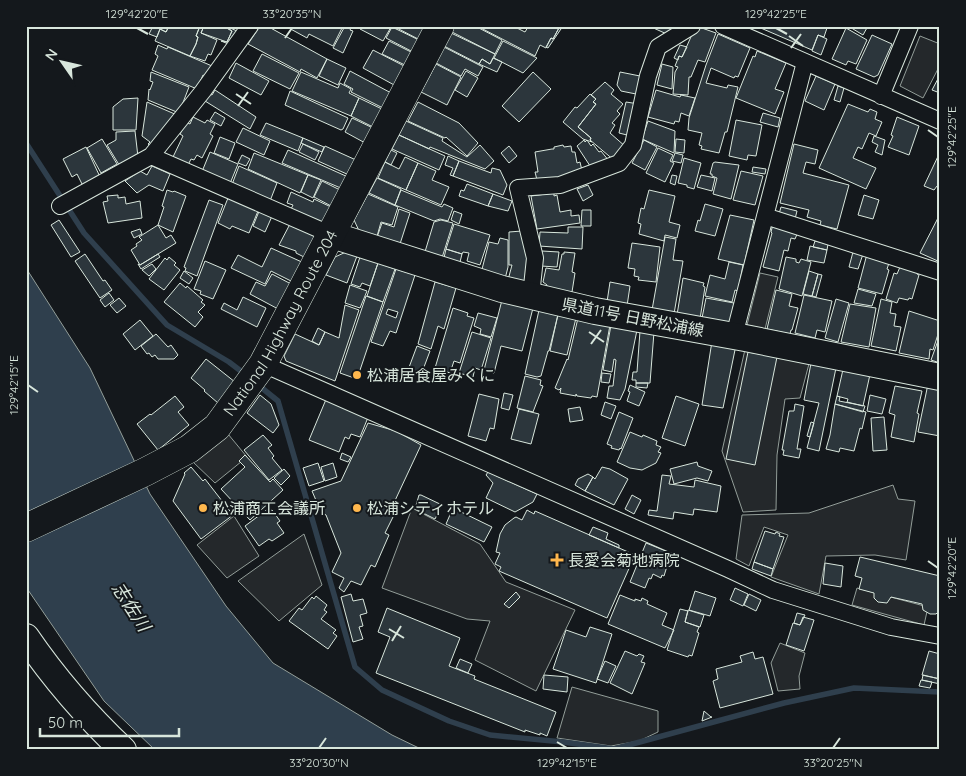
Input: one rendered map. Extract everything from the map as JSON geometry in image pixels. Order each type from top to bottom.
[{"type":"highway","name":"National Highway Route 204","points":[[26,528],[145,472],[189,449],[217,427],[263,364],[440,26]]},
{"type":"main road","name":"県道11号 日野松浦線","points":[[332,235],[502,289],[595,311],[734,336],[940,377]]},
{"type":"main road","points":[[26,636],[44,664],[96,724],[123,750]]},
{"type":"street","points":[[60,206],[151,156],[203,91],[250,26]]},
{"type":"street","points":[[531,296],[535,258],[518,188],[560,185],[619,163],[634,145],[648,76],[658,48],[692,26]]},
{"type":"street","points":[[723,26],[940,121]]},
{"type":"street","points":[[881,96],[910,26]]},
{"type":"street","points":[[734,336],[805,62]]},
{"type":"street","points":[[151,156],[332,235]]},
{"type":"street","points":[[765,216],[940,272]]},
{"type":"street","points":[[263,364],[773,590],[891,627],[940,636]]},
{"type":"shaded area","points":[[920,36],[940,44],[940,65],[923,98],[900,86]]},
{"type":"shaded area","points":[[760,273],[778,277],[765,329],[747,325]]},
{"type":"shaded area","points":[[746,345],[810,360],[800,398],[785,399],[777,455],[776,510],[743,512],[722,451]]},
{"type":"shaded area","points":[[228,434],[247,457],[215,483],[193,462]]},
{"type":"shaded area","points":[[893,485],[898,499],[915,501],[906,560],[875,555],[826,556],[819,594],[771,577],[788,535],[764,527],[749,566],[736,559],[742,515],[809,513]]},
{"type":"shaded area","points":[[412,508],[480,544],[506,582],[575,610],[536,691],[475,660],[490,621],[467,619],[382,588]]},
{"type":"shaded area","points":[[234,516],[259,556],[227,578],[197,545]]},
{"type":"shaded area","points":[[304,534],[322,585],[279,621],[238,581]]},
{"type":"shaded area","points":[[857,588],[928,607],[924,625],[852,605]]},
{"type":"shaded area","points":[[780,643],[805,653],[799,676],[800,689],[778,691],[771,663]]},
{"type":"shaded area","points":[[572,687],[658,711],[658,732],[639,741],[611,746],[557,738]]},
{"type":"water","name":"志佐川","points":[[26,268],[90,368],[150,494],[226,606],[273,663],[392,735],[423,750],[155,750],[104,701],[26,587]]},
{"type":"building","points":[[153,26],[169,26],[166,32],[160,29],[157,37],[149,34]]},
{"type":"building","points":[[169,26],[200,26],[196,36],[198,37],[196,44],[190,56],[155,41],[160,29],[166,32]]},
{"type":"building","points":[[200,26],[204,26],[201,33],[217,40],[211,55],[208,54],[205,61],[190,56],[196,44],[198,37],[196,36]]},
{"type":"building","points":[[204,26],[225,26],[232,31],[227,42],[201,33]]},
{"type":"building","points":[[260,26],[267,26],[327,59],[317,78],[301,69],[300,72],[248,44]]},
{"type":"building","points":[[288,26],[343,26],[333,46],[309,34],[307,38]]},
{"type":"building","points":[[345,26],[353,31],[343,53],[333,48]]},
{"type":"building","points":[[362,26],[391,27],[383,41],[360,29]]},
{"type":"building","points":[[393,26],[424,26],[426,27],[420,40]]},
{"type":"building","points":[[455,26],[475,26],[502,40],[495,54],[452,32]]},
{"type":"building","points":[[477,26],[513,26],[525,32],[528,27],[526,26],[560,26],[546,48],[540,45],[535,56]]},
{"type":"building","points":[[560,26],[563,26],[548,48],[546,47],[551,38],[553,39]]},
{"type":"building","points":[[649,26],[676,26],[669,35]]},
{"type":"building","points":[[756,26],[823,26],[827,28],[824,37],[818,35],[812,50]]},
{"type":"building","points":[[848,26],[868,26],[863,35]]},
{"type":"building","points":[[228,27],[237,31],[231,45],[221,41],[227,42],[232,31]]},
{"type":"building","points":[[392,27],[419,40],[413,52],[386,38]]},
{"type":"building","points":[[699,27],[716,33],[705,62],[698,60],[691,77],[689,77],[688,95],[673,94],[675,72],[678,67],[675,66],[679,56],[682,57],[694,30]]},
{"type":"building","points":[[846,28],[867,40],[856,64],[848,61],[846,65],[832,59]]},
{"type":"building","points":[[451,33],[495,54],[490,64],[482,59],[479,64],[444,46]]},
{"type":"building","points":[[718,34],[750,48],[738,77],[735,76],[734,78],[711,68],[706,83],[727,88],[728,85],[738,87],[727,132],[725,132],[719,153],[701,149],[702,146],[699,145],[702,133],[688,130],[689,118]]},
{"type":"building","points":[[818,35],[827,39],[821,55],[812,51]]},
{"type":"building","points":[[872,35],[892,44],[878,75],[874,77],[856,69]]},
{"type":"building","points":[[389,41],[413,53],[407,66],[382,54]]},
{"type":"building","points":[[503,41],[537,58],[523,73],[494,58]]},
{"type":"building","points":[[158,45],[167,49],[168,47],[212,66],[207,77],[203,75],[197,89],[152,70],[158,56],[155,54]]},
{"type":"building","points":[[680,45],[687,47],[682,57],[679,56],[678,60],[674,58]]},
{"type":"building","points":[[444,47],[483,67],[478,76],[465,69],[461,76],[436,63]]},
{"type":"building","points":[[373,50],[406,67],[396,86],[363,68]]},
{"type":"building","points":[[757,51],[786,63],[775,89],[784,92],[775,114],[736,98],[753,56],[755,57]]},
{"type":"building","points":[[262,54],[299,73],[290,89],[253,71]]},
{"type":"building","points":[[493,58],[502,62],[497,72],[479,64],[482,59],[490,64]]},
{"type":"building","points":[[327,59],[346,68],[338,85],[319,76]]},
{"type":"building","points":[[236,63],[269,81],[261,95],[229,78]]},
{"type":"building","points":[[436,64],[461,77],[447,105],[421,92]]},
{"type":"building","points":[[662,64],[673,67],[672,89],[657,85]]},
{"type":"building","points":[[350,71],[393,94],[385,109],[351,92],[353,89],[344,84]]},
{"type":"building","points":[[466,71],[478,78],[467,97],[455,90]]},
{"type":"building","points":[[151,72],[189,87],[179,113],[148,100],[149,89],[153,82],[150,81]]},
{"type":"building","points":[[301,72],[338,88],[340,83],[351,89],[349,93],[359,98],[351,116],[292,91]]},
{"type":"building","points":[[533,72],[551,89],[519,122],[502,106]]},
{"type":"building","points":[[620,72],[645,77],[641,95],[621,91],[617,85]]},
{"type":"building","points":[[940,75],[940,93],[932,90]]},
{"type":"building","points":[[816,76],[835,84],[824,110],[805,101]]},
{"type":"building","points":[[605,82],[614,90],[611,94],[623,104],[617,111],[620,114],[612,123],[615,125],[610,133],[626,147],[615,161],[578,127],[596,104],[593,102],[596,99],[591,95]]},
{"type":"building","points":[[838,86],[844,88],[840,102],[834,100]]},
{"type":"building","points":[[215,90],[256,117],[250,129],[205,101]]},
{"type":"building","points":[[656,90],[680,97],[681,95],[695,98],[689,116],[681,113],[679,122],[675,121],[674,124],[648,117]]},
{"type":"building","points":[[290,91],[348,118],[343,129],[341,130],[285,105]]},
{"type":"building","points":[[590,94],[596,99],[593,102],[596,104],[578,127],[591,138],[592,142],[583,139],[563,122],[575,107],[577,108]]},
{"type":"building","points":[[138,98],[136,130],[113,130],[113,107],[123,99]]},
{"type":"building","points":[[359,98],[384,110],[375,128],[351,116]]},
{"type":"building","points":[[147,102],[177,115],[152,147],[148,144],[150,142],[142,136]]},
{"type":"building","points":[[418,102],[459,123],[478,143],[467,156],[446,137],[408,121]]},
{"type":"building","points":[[626,102],[639,104],[631,136],[619,133]]},
{"type":"building","points":[[848,104],[868,112],[870,109],[877,112],[875,119],[882,122],[876,136],[869,133],[862,149],[858,147],[853,158],[876,168],[866,189],[819,168]]},
{"type":"building","points":[[215,112],[225,118],[221,126],[210,120]]},
{"type":"building","points":[[763,113],[780,118],[778,127],[760,122]]},
{"type":"building","points":[[193,117],[205,123],[207,120],[215,124],[210,134],[213,136],[202,158],[197,155],[194,160],[191,159],[188,165],[173,157],[183,136],[180,134],[186,122],[190,124]]},
{"type":"building","points":[[897,117],[919,126],[909,155],[888,147],[893,136],[891,135]]},
{"type":"building","points":[[352,118],[375,129],[367,144],[345,132]]},
{"type":"building","points":[[736,120],[762,125],[756,156],[748,155],[747,160],[729,156]]},
{"type":"building","points":[[406,121],[443,138],[442,141],[467,157],[480,145],[494,161],[485,169],[430,147],[429,149],[399,135]]},
{"type":"building","points":[[648,121],[675,131],[674,153],[642,139]]},
{"type":"building","points":[[266,123],[303,138],[298,151],[260,135]]},
{"type":"building","points":[[243,128],[270,141],[264,155],[236,142]]},
{"type":"building","points":[[135,131],[138,157],[121,168],[107,145],[116,140],[116,132]]},
{"type":"building","points":[[399,135],[445,156],[439,170],[392,149]]},
{"type":"building","points":[[874,136],[885,140],[882,155],[875,152],[878,145],[872,142]]},
{"type":"building","points":[[220,137],[235,143],[229,159],[214,153]]},
{"type":"building","points":[[303,138],[324,147],[322,152],[301,143]]},
{"type":"building","points":[[102,139],[117,164],[101,173],[87,148]]},
{"type":"building","points":[[676,139],[685,140],[684,153],[675,152]]},
{"type":"building","points":[[584,140],[585,142],[587,140],[591,146],[593,144],[609,161],[594,172],[577,146]]},
{"type":"building","points":[[644,140],[657,147],[645,170],[632,163]]},
{"type":"building","points":[[303,144],[319,152],[315,160],[299,152]]},
{"type":"building","points":[[794,144],[818,150],[815,164],[806,162],[803,173],[849,185],[837,229],[820,225],[821,221],[807,217],[809,210],[780,203]]},
{"type":"building","points":[[563,145],[564,147],[571,146],[572,152],[575,152],[577,163],[580,162],[583,175],[538,184],[535,172],[538,172],[535,152],[554,149],[554,147]]},
{"type":"building","points":[[325,146],[356,160],[349,175],[318,161]]},
{"type":"building","points":[[509,146],[517,156],[509,163],[501,153]]},
{"type":"building","points":[[86,147],[101,179],[84,188],[77,174],[72,177],[63,159]]},
{"type":"building","points":[[658,148],[673,155],[670,161],[674,163],[665,182],[646,173]]},
{"type":"building","points":[[288,150],[348,177],[343,189],[282,163]]},
{"type":"building","points":[[391,150],[397,153],[391,165],[385,162]]},
{"type":"building","points":[[210,152],[238,164],[229,186],[201,174]]},
{"type":"building","points":[[940,152],[940,185],[934,190],[924,186]]},
{"type":"building","points":[[254,153],[308,175],[300,193],[248,169]]},
{"type":"building","points":[[675,153],[683,155],[681,163],[672,161]]},
{"type":"building","points":[[242,155],[250,159],[246,166],[238,163]]},
{"type":"building","points":[[448,156],[459,161],[453,176],[450,175],[453,168],[445,165]]},
{"type":"building","points":[[405,157],[418,163],[406,190],[378,178],[385,162],[399,169]]},
{"type":"building","points":[[684,158],[701,163],[694,189],[678,183]]},
{"type":"building","points":[[459,161],[491,173],[492,168],[500,170],[507,185],[503,195],[453,176]]},
{"type":"building","points":[[715,162],[739,165],[731,199],[713,194],[717,178],[710,174]]},
{"type":"building","points":[[418,163],[436,171],[432,180],[449,187],[441,205],[406,190]]},
{"type":"building","points":[[152,166],[170,174],[163,191],[149,185],[137,193],[125,181],[140,171],[147,175]]},
{"type":"building","points":[[239,166],[277,183],[270,201],[231,187]]},
{"type":"building","points":[[753,167],[766,169],[765,174],[752,172]]},
{"type":"building","points":[[741,171],[763,176],[755,205],[733,200]]},
{"type":"building","points":[[308,175],[321,180],[313,198],[301,192]]},
{"type":"building","points":[[672,175],[677,176],[675,185],[670,183]]},
{"type":"building","points":[[701,175],[715,178],[712,191],[697,187]]},
{"type":"building","points":[[377,178],[401,189],[395,205],[369,193]]},
{"type":"building","points":[[322,181],[342,191],[333,207],[314,197]]},
{"type":"building","points":[[467,184],[493,194],[488,206],[459,196],[461,190],[464,191]]},
{"type":"building","points":[[588,185],[593,195],[583,201],[577,189]]},
{"type":"building","points":[[167,190],[186,196],[173,232],[158,225]]},
{"type":"building","points":[[401,190],[442,207],[444,204],[453,208],[448,221],[440,219],[434,221],[395,205]]},
{"type":"building","points":[[649,190],[675,196],[669,222],[680,225],[677,238],[665,235],[664,241],[639,234],[641,224],[638,223],[641,208],[644,209]]},
{"type":"building","points":[[291,192],[313,202],[314,199],[331,207],[326,220],[321,222],[291,209],[293,205],[287,203]]},
{"type":"building","points":[[554,193],[554,196],[557,195],[560,212],[571,210],[571,216],[579,215],[580,223],[537,229],[531,196]]},
{"type":"building","points":[[368,194],[398,207],[392,225],[381,222],[376,240],[361,235],[354,220]]},
{"type":"building","points":[[493,194],[512,201],[508,211],[488,206]]},
{"type":"building","points":[[118,195],[118,198],[125,197],[126,204],[140,201],[142,218],[108,223],[103,202],[108,201],[107,196]]},
{"type":"building","points":[[864,195],[879,200],[873,219],[858,215]]},
{"type":"building","points":[[228,198],[258,211],[249,233],[232,226],[230,229],[218,223]]},
{"type":"building","points":[[209,200],[223,205],[197,276],[185,271],[186,268],[184,267]]},
{"type":"building","points":[[705,204],[723,209],[715,236],[695,231]]},
{"type":"building","points":[[781,207],[797,211],[795,219],[779,214]]},
{"type":"building","points":[[260,209],[273,214],[265,232],[253,226]]},
{"type":"building","points":[[399,209],[410,213],[399,247],[376,240],[382,223],[394,227]]},
{"type":"building","points":[[582,210],[591,210],[591,226],[581,226]]},
{"type":"building","points":[[454,211],[462,214],[459,224],[451,220]]},
{"type":"building","points":[[940,214],[940,262],[920,253]]},
{"type":"building","points":[[730,215],[754,220],[744,265],[718,259]]},
{"type":"building","points":[[59,220],[80,252],[71,257],[51,225]]},
{"type":"building","points":[[441,220],[453,223],[441,261],[424,255],[434,222]]},
{"type":"building","points":[[290,224],[316,237],[306,258],[296,253],[296,251],[279,245]]},
{"type":"building","points":[[454,224],[490,235],[480,265],[467,261],[469,253],[463,252],[462,254],[446,249]]},
{"type":"building","points":[[773,224],[798,232],[795,239],[791,238],[788,251],[784,250],[779,271],[763,267]]},
{"type":"building","points":[[158,225],[166,238],[171,235],[176,243],[140,265],[131,250],[142,240],[139,237]]},
{"type":"building","points":[[568,227],[583,227],[582,249],[539,246],[540,232],[568,233]]},
{"type":"building","points":[[140,229],[142,234],[134,238],[131,232]]},
{"type":"building","points":[[522,231],[532,273],[529,285],[508,280],[512,265],[509,265],[509,232]]},
{"type":"building","points":[[665,237],[676,239],[673,260],[683,261],[674,314],[652,310]]},
{"type":"building","points":[[500,238],[508,240],[508,267],[505,279],[481,273],[489,242],[498,244]]},
{"type":"building","points":[[815,241],[828,244],[827,250],[813,247]]},
{"type":"building","points":[[632,243],[660,247],[656,282],[638,280],[639,277],[634,276],[635,269],[628,268]]},
{"type":"building","points":[[810,246],[827,250],[824,263],[807,260]]},
{"type":"building","points":[[271,248],[304,263],[295,283],[271,271],[265,284],[231,268],[238,255],[262,267]]},
{"type":"building","points":[[446,249],[462,254],[459,266],[443,262]]},
{"type":"building","points":[[542,251],[559,252],[557,267],[541,266]]},
{"type":"building","points":[[346,252],[357,256],[347,283],[326,275],[335,257]]},
{"type":"building","points":[[564,252],[575,253],[572,272],[575,273],[572,292],[546,289],[547,285],[543,282],[546,268],[559,270]]},
{"type":"building","points":[[853,252],[863,254],[858,269],[849,267]]},
{"type":"building","points":[[85,254],[103,281],[105,280],[112,290],[100,298],[75,261]]},
{"type":"building","points":[[158,254],[160,257],[141,269],[138,264],[140,265]]},
{"type":"building","points":[[867,254],[890,260],[882,294],[858,288]]},
{"type":"building","points":[[169,257],[180,270],[164,290],[149,279],[165,258],[167,260]]},
{"type":"building","points":[[360,257],[378,263],[370,286],[362,283],[360,287],[351,284]]},
{"type":"building","points":[[786,257],[796,259],[796,262],[799,263],[801,259],[811,262],[802,296],[779,289]]},
{"type":"building","points":[[205,261],[226,270],[213,299],[200,294],[201,291],[194,289]]},
{"type":"building","points":[[729,262],[743,265],[738,291],[735,290],[732,302],[705,296],[710,275],[725,279]]},
{"type":"building","points":[[378,263],[395,269],[383,302],[367,296]]},
{"type":"building","points":[[152,264],[156,269],[149,276],[142,270]]},
{"type":"building","points":[[900,267],[918,272],[917,274],[919,275],[912,299],[899,298],[897,303],[886,299],[894,273],[897,274]]},
{"type":"building","points":[[396,269],[415,275],[396,333],[390,331],[383,346],[371,342]],"holes":[[[388,309],[398,312],[396,318],[386,314]]]},
{"type":"building","points":[[184,271],[193,278],[189,284],[180,278]]},
{"type":"building","points":[[809,271],[818,274],[812,296],[803,294]]},
{"type":"building","points":[[272,274],[293,285],[280,310],[250,294],[256,282],[265,286]]},
{"type":"building","points":[[818,274],[822,275],[816,297],[812,296]]},
{"type":"building","points":[[683,278],[704,283],[700,319],[677,315]]},
{"type":"building","points":[[435,282],[456,288],[444,329],[438,326],[431,349],[418,344]]},
{"type":"building","points":[[610,282],[630,286],[627,306],[607,302]]},
{"type":"building","points":[[180,283],[186,288],[187,286],[203,300],[201,302],[205,305],[198,312],[203,317],[195,327],[164,302]]},
{"type":"building","points":[[350,285],[367,291],[360,308],[345,303]]},
{"type":"building","points":[[858,289],[876,294],[872,306],[854,303]]},
{"type":"building","points":[[776,290],[792,294],[789,306],[798,308],[790,334],[767,329]]},
{"type":"building","points":[[109,293],[114,300],[105,307],[100,300]]},
{"type":"building","points":[[804,295],[832,301],[825,332],[817,330],[815,338],[795,333]]},
{"type":"building","points":[[366,296],[383,302],[357,379],[340,373]]},
{"type":"building","points":[[243,297],[266,308],[257,327],[221,309],[224,303],[237,310]]},
{"type":"building","points":[[119,298],[126,306],[117,313],[110,305]]},
{"type":"building","points":[[706,298],[734,303],[730,323],[702,318]]},
{"type":"building","points":[[836,299],[849,303],[838,342],[825,338]]},
{"type":"building","points":[[881,299],[892,302],[890,313],[896,314],[894,326],[901,327],[896,351],[871,346]]},
{"type":"building","points":[[502,300],[533,308],[522,351],[501,346],[494,373],[484,370]]},
{"type":"building","points":[[850,304],[876,308],[869,347],[841,342]]},
{"type":"building","points":[[345,305],[359,310],[335,381],[286,361],[284,356],[295,334],[319,345],[325,332],[339,338]]},
{"type":"building","points":[[453,308],[468,313],[467,316],[474,318],[460,363],[454,361],[450,373],[435,368]]},
{"type":"building","points":[[539,310],[558,315],[541,376],[537,377],[525,374]]},
{"type":"building","points":[[909,311],[940,321],[940,328],[933,350],[930,349],[929,359],[899,353]]},
{"type":"building","points":[[478,313],[497,318],[491,337],[480,334],[481,329],[474,326]]},
{"type":"building","points":[[558,314],[576,318],[567,355],[550,351]]},
{"type":"building","points":[[578,318],[610,325],[597,397],[592,396],[591,398],[577,396],[576,394],[576,396],[560,393],[561,388],[559,390],[555,388],[568,360]]},
{"type":"building","points":[[140,320],[153,336],[135,350],[123,334]]},
{"type":"building","points":[[611,325],[637,330],[625,389],[620,400],[607,398],[609,386],[613,386],[616,360],[614,359],[612,372],[603,370]]},
{"type":"building","points":[[318,328],[325,332],[319,345],[312,341]]},
{"type":"building","points":[[640,331],[654,332],[650,383],[636,383],[636,380],[632,380],[633,372],[637,372]]},
{"type":"building","points":[[472,332],[491,338],[481,370],[475,368],[473,377],[459,373]]},
{"type":"building","points":[[156,334],[168,347],[171,345],[178,355],[174,359],[158,359],[155,355],[152,357],[141,346]]},
{"type":"building","points":[[940,335],[940,363],[931,360]]},
{"type":"building","points":[[712,341],[736,345],[723,408],[702,405]]},
{"type":"building","points":[[417,346],[430,351],[421,375],[408,370]]},
{"type":"building","points":[[748,352],[777,357],[755,465],[726,459]]},
{"type":"building","points":[[812,358],[837,363],[819,451],[807,448],[819,403],[804,400]]},
{"type":"building","points":[[206,359],[235,382],[218,403],[191,378]]},
{"type":"building","points":[[844,365],[871,370],[863,406],[847,402],[848,399],[837,396]]},
{"type":"building","points":[[602,373],[611,374],[609,383],[601,382]]},
{"type":"building","points":[[525,376],[541,380],[540,385],[543,386],[533,412],[517,408]]},
{"type":"building","points":[[636,383],[648,383],[647,388],[636,387]]},
{"type":"building","points":[[928,384],[940,387],[940,436],[918,432]]},
{"type":"building","points":[[630,385],[645,392],[639,406],[627,401]]},
{"type":"building","points":[[895,386],[922,391],[917,413],[919,414],[914,442],[891,437],[895,415],[889,413]]},
{"type":"building","points":[[504,393],[513,395],[509,410],[501,408]]},
{"type":"building","points":[[479,394],[499,399],[494,429],[490,428],[486,441],[468,436]]},
{"type":"building","points":[[260,395],[271,404],[279,425],[273,433],[247,413]]},
{"type":"building","points":[[870,395],[886,399],[882,414],[867,411]]},
{"type":"building","points":[[175,396],[184,407],[178,412],[189,425],[158,450],[137,424]]},
{"type":"building","points":[[676,396],[699,404],[685,446],[662,438]]},
{"type":"building","points":[[837,396],[840,397],[839,401],[865,406],[863,412],[835,404]]},
{"type":"building","points":[[327,397],[369,415],[360,437],[351,434],[349,439],[345,437],[339,452],[309,440]]},
{"type":"building","points":[[605,402],[616,406],[611,419],[601,415]]},
{"type":"building","points":[[795,404],[804,406],[797,449],[801,449],[799,458],[783,455],[784,450],[782,450],[789,411],[794,411]]},
{"type":"building","points":[[835,404],[866,412],[854,451],[840,448],[839,452],[826,449]]},
{"type":"building","points":[[580,407],[583,420],[570,422],[568,409]]},
{"type":"building","points":[[519,409],[539,414],[531,444],[511,439]]},
{"type":"building","points":[[619,412],[633,418],[619,450],[611,448],[612,446],[607,444]]},
{"type":"building","points":[[884,417],[887,450],[873,451],[871,418]]},
{"type":"building","points":[[811,422],[814,423],[810,437],[807,436]]},
{"type":"building","name":"松浦シティホテル","points":[[368,423],[396,431],[421,445],[392,507],[397,509],[385,533],[389,535],[375,567],[371,565],[361,585],[351,581],[344,592],[339,588],[344,578],[332,572],[341,553],[326,515],[321,512],[312,491],[341,481]]},
{"type":"building","points":[[630,432],[657,441],[656,445],[661,447],[658,452],[661,453],[656,463],[642,470],[630,468],[617,462]]},
{"type":"building","points":[[263,435],[272,445],[268,448],[274,456],[272,458],[282,470],[269,480],[244,450]]},
{"type":"building","points":[[342,453],[351,457],[348,462],[340,459]]},
{"type":"building","points":[[245,455],[270,482],[273,479],[283,490],[250,520],[221,489],[245,467],[239,461]]},
{"type":"building","points":[[697,462],[698,466],[712,471],[708,481],[697,478],[674,484],[670,469]]},
{"type":"building","points":[[318,463],[324,481],[309,486],[303,468]]},
{"type":"building","points":[[333,463],[337,477],[325,481],[321,467]]},
{"type":"building","name":"松浦商工会議所","points":[[191,467],[203,481],[205,479],[233,515],[201,539],[173,501],[184,473]]},
{"type":"building","points":[[602,467],[610,469],[628,479],[614,505],[585,491],[593,477],[595,479]]},
{"type":"building","points":[[284,469],[290,476],[281,485],[274,478]]},
{"type":"building","points":[[488,472],[537,494],[533,502],[515,512],[486,498],[493,483],[486,475]]},
{"type":"building","points":[[588,474],[593,477],[585,491],[575,485],[578,479]]},
{"type":"building","points":[[662,475],[671,476],[669,484],[694,487],[695,480],[721,486],[717,512],[694,509],[693,515],[674,512],[673,519],[648,515],[649,510],[657,511]]},
{"type":"building","points":[[419,495],[442,505],[435,519],[415,509]]},
{"type":"building","points":[[632,495],[641,500],[634,514],[625,509]]},
{"type":"building","points":[[453,508],[492,527],[484,542],[446,524]]},
{"type":"building","points":[[268,509],[272,510],[280,521],[277,523],[284,533],[272,541],[269,539],[259,546],[245,526]]},
{"type":"building","points":[[527,510],[534,514],[535,511],[635,555],[607,618],[499,571],[501,567],[495,564],[500,553],[496,552],[500,534],[505,525],[514,518],[522,520]]},
{"type":"building","points":[[593,527],[608,533],[606,539],[619,545],[619,548],[589,535]]},
{"type":"building","points":[[765,531],[775,534],[776,532],[780,534],[779,536],[784,537],[773,569],[754,562]]},
{"type":"building","points":[[646,543],[671,553],[664,576],[662,575],[661,578],[653,574],[645,588],[630,582]]},
{"type":"building","points":[[860,557],[940,576],[940,610],[936,614],[930,614],[923,610],[922,604],[891,597],[887,603],[878,602],[874,598],[874,593],[859,589],[862,578],[855,576]]},
{"type":"building","points":[[754,562],[773,569],[771,576],[752,569]]},
{"type":"building","points":[[825,563],[843,566],[841,587],[823,584]]},
{"type":"building","points":[[735,588],[748,594],[743,606],[730,600]]},
{"type":"building","points":[[695,591],[716,598],[710,616],[689,610]]},
{"type":"building","points":[[516,592],[520,597],[509,608],[504,604]]},
{"type":"building","points":[[351,594],[353,601],[363,599],[367,613],[360,615],[363,626],[359,627],[363,639],[353,642],[341,597]]},
{"type":"building","points":[[749,594],[761,600],[756,611],[744,605]]},
{"type":"building","points":[[620,595],[635,601],[635,599],[641,601],[642,598],[648,601],[647,604],[667,613],[662,625],[674,630],[665,648],[608,624]]},
{"type":"building","points":[[316,596],[327,605],[324,610],[327,612],[321,619],[336,630],[333,633],[337,636],[328,649],[289,621],[299,608],[302,610],[312,597],[314,599]]},
{"type":"building","points":[[387,608],[460,638],[449,666],[475,676],[474,679],[556,712],[547,736],[525,730],[525,732],[376,673],[390,637],[378,632]]},
{"type":"building","points":[[680,609],[688,611],[685,622],[699,627],[692,656],[689,655],[688,657],[667,650]]},
{"type":"building","points":[[688,610],[704,615],[700,627],[685,622]]},
{"type":"building","points":[[797,613],[805,615],[800,625],[794,623]]},
{"type":"building","points":[[803,617],[814,620],[804,651],[786,645],[793,623],[800,625]]},
{"type":"building","points":[[590,627],[612,634],[596,683],[553,669],[566,630],[586,637]]},
{"type":"building","points":[[625,651],[637,656],[639,654],[644,656],[641,662],[645,663],[632,694],[610,683]]},
{"type":"building","points":[[929,651],[940,654],[940,679],[922,675]]},
{"type":"building","points":[[753,652],[755,659],[763,657],[773,694],[720,708],[713,681],[718,679],[716,669],[742,662],[740,656]]},
{"type":"building","points":[[460,659],[472,664],[468,673],[456,668]]},
{"type":"building","points":[[605,661],[616,666],[608,683],[597,679]]},
{"type":"building","points":[[544,675],[568,677],[567,692],[543,689]]},
{"type":"building","points":[[923,675],[940,679],[940,684],[922,680]]},
{"type":"building","points":[[921,680],[932,682],[930,688],[919,686]]},
{"type":"building","points":[[704,711],[712,717],[702,721]]},
{"type":"waterway","points":[[26,143],[84,233],[167,325],[229,362],[246,375]]},
{"type":"waterway","points":[[257,384],[278,401],[355,667],[382,690],[449,721],[490,735],[614,749],[784,703],[854,688],[940,692]]},
{"type":"place","name":"松浦居食屋みくに","points":[[357,375]]},
{"type":"place","name":"松浦商工会議所","points":[[203,508]]},
{"type":"place","name":"松浦シティホテル","points":[[357,508]]},
{"type":"place","name":"長愛会菊地病院","points":[[557,560]]}]
